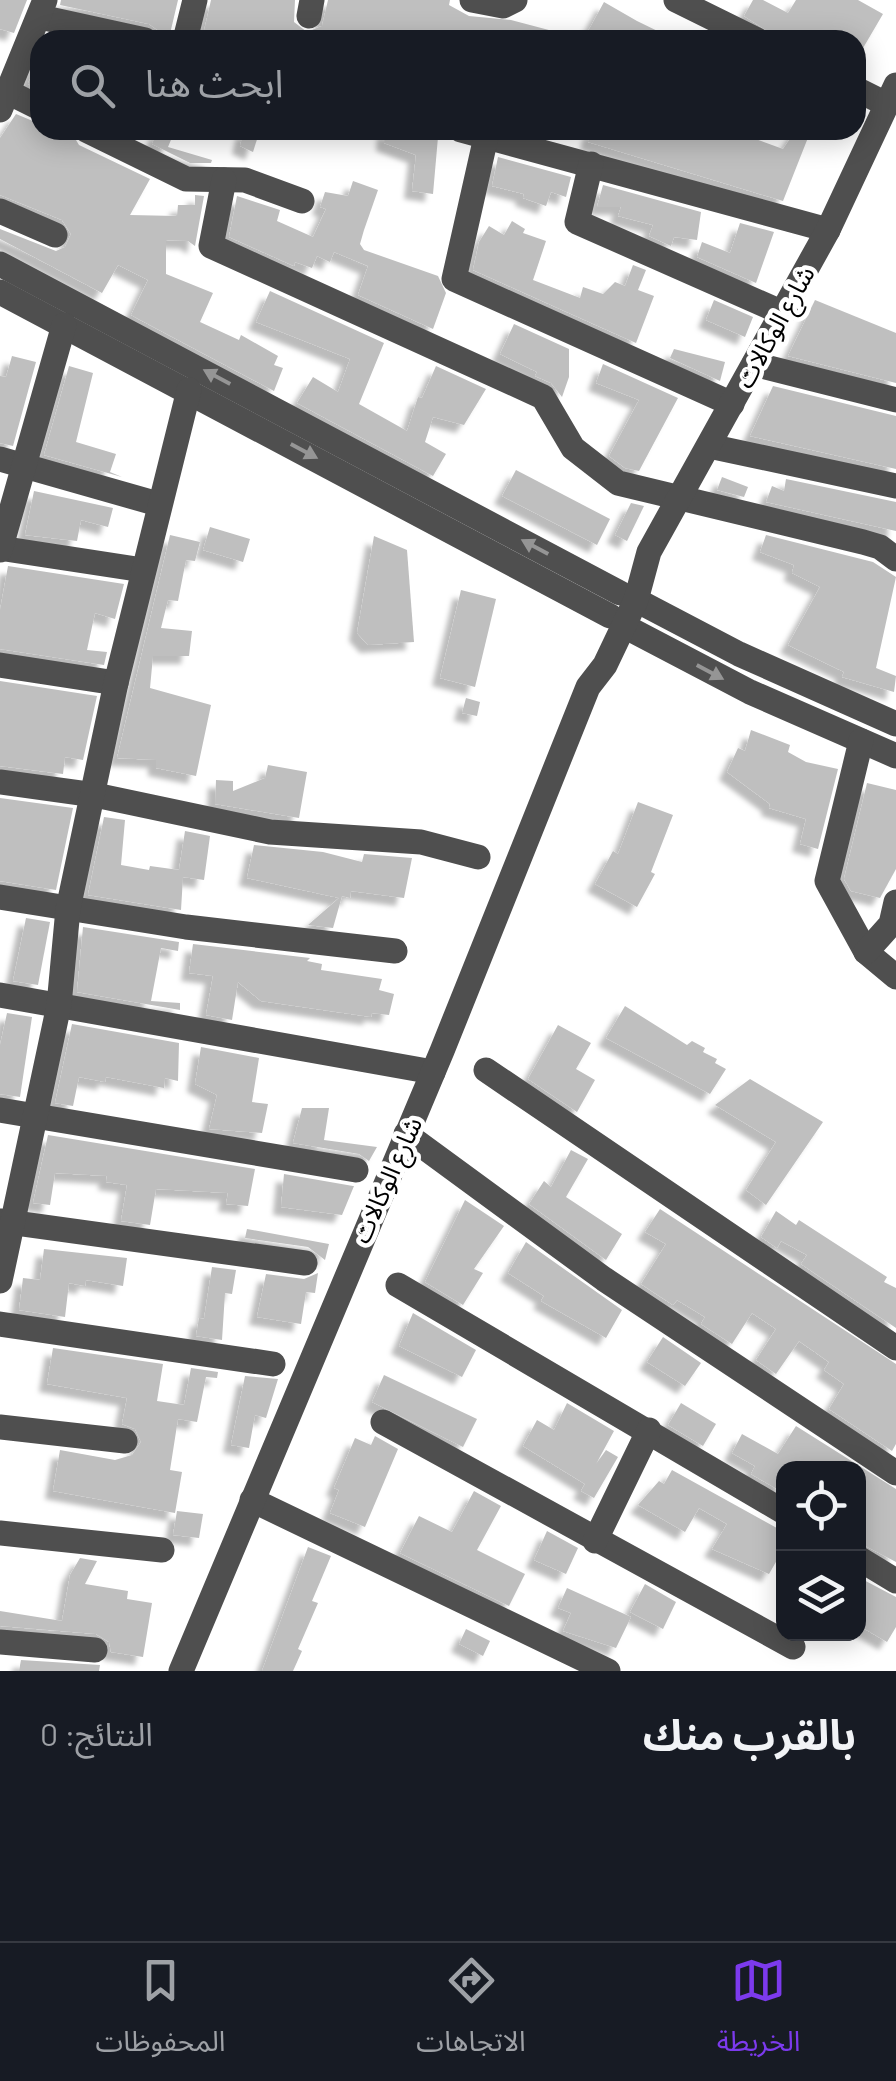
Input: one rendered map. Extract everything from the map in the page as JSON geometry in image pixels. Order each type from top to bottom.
[{"type":"street","points":[[188,30],[195,0]]},
{"type":"street","points":[[472,0],[503,6],[515,0]]},
{"type":"street","points":[[676,0],[736,30]]},
{"type":"street","points":[[42,9],[112,30]]},
{"type":"street","points":[[30,39],[3,105],[30,107]]},
{"type":"street","name":"شارع الوكالات","points":[[181,1671],[623,609],[678,497],[828,230],[890,94]]},
{"type":"street","points":[[106,140],[186,179],[245,180],[302,201]]},
{"type":"street","points":[[473,140],[454,279],[732,404]]},
{"type":"street","points":[[497,140],[828,230]]},
{"type":"street","points":[[591,164],[577,222],[782,313]]},
{"type":"street","points":[[224,180],[211,246],[543,397],[573,448],[618,483],[880,548],[896,559]]},
{"type":"street","points":[[0,211],[55,235]]},
{"type":"street","points":[[0,264],[270,418],[623,609],[750,692],[896,756]]},
{"type":"street","points":[[0,292],[188,390],[270,418]]},
{"type":"street","points":[[64,325],[12,462],[0,549],[144,570]]},
{"type":"street","points":[[754,364],[896,400]]},
{"type":"street","points":[[0,1281],[6,1222],[58,1005],[68,909],[116,683],[188,390]]},
{"type":"street","points":[[709,446],[896,486]]},
{"type":"street","points":[[12,462],[158,504]]},
{"type":"street","points":[[623,609],[739,654],[896,724]]},
{"type":"street","points":[[0,664],[116,683]]},
{"type":"street","points":[[860,741],[827,881],[866,952],[896,977]]},
{"type":"street","points":[[0,782],[95,794],[270,832],[421,842],[478,857]]},
{"type":"street","points":[[0,897],[395,951]]},
{"type":"street","points":[[866,952],[891,924],[896,902]]},
{"type":"street","points":[[0,995],[433,1072]]},
{"type":"street","points":[[486,1070],[896,1348]]},
{"type":"street","points":[[0,1110],[356,1170]]},
{"type":"street","points":[[406,1134],[604,1279],[896,1474]]},
{"type":"street","points":[[6,1222],[304,1263]]},
{"type":"street","points":[[398,1284],[776,1507]]},
{"type":"street","points":[[0,1324],[273,1364]]},
{"type":"street","points":[[383,1422],[793,1647]]},
{"type":"street","points":[[0,1427],[124,1441]]},
{"type":"street","points":[[595,1541],[649,1430]]},
{"type":"street","points":[[252,1500],[608,1671]]},
{"type":"street","points":[[0,1532],[162,1550]]},
{"type":"street","points":[[866,1563],[896,1581]]},
{"type":"street","points":[[0,1642],[95,1650]]},
{"type":"building","points":[[0,0],[27,0],[14,33],[0,29]]},
{"type":"building","points":[[61,0],[178,0],[171,30],[60,5]]},
{"type":"building","points":[[211,0],[295,0],[294,22],[304,30],[204,30]]},
{"type":"building","points":[[328,0],[450,0],[449,5],[469,16],[511,20],[549,30],[312,30],[322,26]]},
{"type":"building","points":[[753,0],[763,0],[788,13],[796,0],[858,0],[883,14],[866,43],[866,30],[766,30],[744,16]]},
{"type":"building","points":[[604,2],[655,30],[589,30]]},
{"type":"building","points":[[16,114],[30,120],[30,140],[76,140],[79,145],[150,179],[130,215],[177,216],[178,205],[195,205],[195,195],[204,196],[195,246],[188,241],[166,240],[166,274],[213,293],[200,322],[239,340],[241,335],[278,356],[274,365],[283,368],[274,391],[131,315],[148,280],[118,265],[102,293],[0,239],[0,229],[56,251],[65,247],[71,234],[62,220],[0,195],[0,138]]},
{"type":"building","points":[[154,140],[171,140],[168,147],[212,160],[190,163],[152,144]]},
{"type":"building","points":[[242,140],[257,140],[253,152],[240,146]]},
{"type":"building","points":[[438,140],[433,194],[412,191],[416,155],[384,143]]},
{"type":"building","points":[[758,140],[783,149],[789,140],[807,140],[783,201],[588,142]]},
{"type":"building","points":[[498,157],[571,177],[566,197],[551,192],[546,206],[523,198],[524,194],[492,186]]},
{"type":"building","points":[[353,181],[378,190],[360,244],[364,250],[438,276],[446,293],[433,329],[358,295],[368,266],[334,252],[330,262],[317,256],[312,268],[295,262],[294,266],[229,237],[237,196],[280,210],[277,221],[313,237],[326,209],[320,207],[325,192],[348,196]]},
{"type":"building","points":[[603,185],[701,212],[697,240],[674,237],[671,246],[649,236],[653,225],[618,216],[621,207],[597,207]]},
{"type":"building","points":[[512,221],[525,229],[523,233],[546,241],[533,280],[580,298],[583,287],[603,294],[615,282],[625,286],[633,265],[646,270],[638,290],[654,296],[636,343],[473,270],[479,242],[489,226],[504,235]]},
{"type":"building","points":[[740,223],[774,232],[756,283],[697,257],[702,242],[730,253]]},
{"type":"building","points":[[270,291],[384,343],[359,404],[407,431],[418,397],[422,398],[436,366],[486,389],[464,425],[433,417],[425,442],[446,454],[433,476],[297,403],[313,377],[338,392],[350,359],[256,322]]},
{"type":"building","points":[[714,300],[753,317],[745,337],[706,320]]},
{"type":"building","points":[[815,300],[896,333],[896,383],[788,356]]},
{"type":"building","points":[[514,324],[569,349],[569,377],[562,397],[551,383],[535,376],[537,372],[500,354]]},
{"type":"building","points":[[674,349],[725,362],[720,381],[670,358]]},
{"type":"building","points":[[12,356],[36,362],[13,446],[0,443],[0,376],[6,377]]},
{"type":"building","points":[[603,364],[678,398],[639,471],[625,468],[609,456],[639,400],[596,383]]},
{"type":"building","points":[[69,366],[93,373],[76,442],[116,454],[110,472],[122,477],[44,455]]},
{"type":"building","points":[[773,386],[896,416],[896,469],[750,436]]},
{"type":"building","points":[[516,470],[610,519],[597,545],[502,496]]},
{"type":"building","points":[[722,477],[748,487],[744,497],[717,490]]},
{"type":"building","points":[[786,479],[896,502],[896,531],[766,502],[772,486],[784,491]]},
{"type":"building","points":[[34,491],[113,508],[108,527],[81,520],[77,541],[25,535]]},
{"type":"building","points":[[631,503],[644,506],[627,541],[615,535]]},
{"type":"building","points":[[210,527],[250,539],[243,562],[203,550]]},
{"type":"building","points":[[170,535],[200,542],[195,561],[186,560],[178,601],[168,600],[161,628],[192,631],[189,656],[153,656],[150,688],[211,705],[196,776],[156,768],[156,760],[117,758]]},
{"type":"building","points":[[766,535],[873,562],[896,577],[876,668],[896,676],[894,692],[842,677],[844,672],[788,645],[820,587],[792,573],[794,565],[760,552]]},
{"type":"building","points":[[374,536],[407,550],[414,642],[368,645],[357,633]]},
{"type":"building","points":[[8,566],[124,584],[115,619],[95,613],[87,650],[107,652],[104,665],[0,649],[0,610]]},
{"type":"building","points":[[461,590],[496,599],[475,687],[440,678]]},
{"type":"building","points":[[0,681],[97,696],[83,760],[65,757],[63,774],[0,766]]},
{"type":"building","points":[[466,698],[480,702],[477,716],[462,713]]},
{"type":"building","points":[[751,730],[790,745],[788,752],[806,762],[838,769],[818,849],[800,844],[806,819],[769,808],[770,804],[727,772],[738,748],[745,751]]},
{"type":"building","points":[[268,765],[307,772],[299,818],[215,804],[216,780],[233,781],[233,791],[265,778]]},
{"type":"building","points":[[867,783],[896,790],[896,869],[880,898],[851,891],[844,879]]},
{"type":"building","points":[[0,798],[73,808],[56,890],[0,881]]},
{"type":"building","points":[[638,802],[673,815],[651,872],[655,874],[637,907],[595,884],[613,851],[618,854]]},
{"type":"building","points":[[104,817],[125,820],[121,865],[179,870],[185,831],[210,836],[204,880],[183,877],[181,910],[88,895]]},
{"type":"building","points":[[254,845],[323,852],[362,862],[364,854],[412,858],[404,898],[351,891],[350,898],[342,896],[333,928],[308,925],[339,898],[247,878]]},
{"type":"building","points":[[26,918],[50,922],[38,985],[13,981]]},
{"type":"building","points":[[83,927],[179,942],[178,951],[161,948],[151,1001],[180,1003],[180,1010],[77,992]]},
{"type":"building","points":[[193,944],[310,958],[307,961],[322,964],[321,970],[382,979],[379,990],[394,994],[389,1015],[372,1013],[371,1017],[261,1001],[238,982],[232,1020],[206,1015],[213,976],[189,973]]},
{"type":"building","points":[[625,1006],[687,1045],[692,1041],[705,1048],[703,1052],[717,1059],[715,1063],[726,1069],[710,1094],[606,1038]]},
{"type":"building","points":[[7,1013],[32,1017],[20,1097],[0,1094],[0,1045]]},
{"type":"building","points":[[72,1024],[179,1043],[178,1081],[165,1078],[164,1088],[106,1077],[105,1082],[79,1077],[73,1106],[55,1103]]},
{"type":"building","points":[[558,1025],[591,1043],[576,1069],[595,1080],[577,1112],[528,1079]]},
{"type":"building","points":[[201,1047],[259,1058],[252,1102],[268,1104],[262,1133],[209,1129],[217,1095],[195,1084]]},
{"type":"building","points":[[750,1079],[823,1122],[766,1205],[746,1190],[776,1142],[715,1105]]},
{"type":"building","points":[[302,1108],[329,1108],[324,1140],[377,1147],[369,1161],[359,1154],[293,1143]]},
{"type":"building","points":[[48,1135],[255,1169],[248,1206],[226,1204],[228,1193],[156,1189],[150,1225],[121,1221],[127,1185],[106,1182],[107,1176],[55,1173],[50,1205],[33,1203]]},
{"type":"building","points":[[571,1150],[588,1159],[566,1197],[622,1234],[606,1260],[529,1204],[544,1181],[551,1187]]},
{"type":"building","points":[[284,1174],[354,1186],[342,1215],[281,1207]]},
{"type":"building","points":[[465,1200],[504,1226],[474,1269],[483,1273],[463,1305],[425,1282]]},
{"type":"building","points":[[660,1209],[896,1364],[896,1444],[892,1451],[829,1409],[844,1384],[824,1370],[829,1362],[799,1341],[776,1374],[756,1360],[776,1329],[752,1313],[732,1344],[701,1324],[705,1317],[677,1300],[673,1305],[641,1284],[666,1244],[645,1232]]},
{"type":"building","points":[[776,1211],[796,1225],[799,1220],[887,1277],[884,1282],[896,1288],[896,1328],[801,1264],[807,1255],[781,1241],[777,1248],[761,1237]]},
{"type":"building","points":[[247,1229],[329,1244],[325,1260],[308,1247],[245,1238]]},
{"type":"building","points":[[526,1242],[622,1310],[606,1338],[541,1301],[544,1296],[508,1273]]},
{"type":"building","points":[[44,1249],[127,1258],[123,1286],[86,1280],[85,1286],[69,1283],[65,1317],[19,1310],[23,1278],[40,1280]]},
{"type":"building","points":[[212,1267],[236,1270],[232,1294],[225,1293],[222,1340],[196,1336],[199,1318],[204,1319]]},
{"type":"building","points":[[318,1273],[315,1293],[306,1292],[301,1324],[257,1317],[266,1274],[304,1279]]},
{"type":"building","points":[[413,1313],[476,1350],[462,1377],[399,1346]]},
{"type":"building","points":[[663,1337],[701,1363],[685,1386],[647,1362]]},
{"type":"building","points":[[53,1348],[163,1364],[157,1401],[184,1405],[191,1368],[218,1372],[217,1378],[206,1377],[197,1422],[178,1419],[170,1470],[182,1472],[175,1513],[53,1491],[60,1450],[115,1460],[132,1455],[141,1442],[135,1429],[122,1424],[127,1398],[47,1384]]},
{"type":"building","points":[[384,1375],[477,1419],[463,1447],[372,1402]]},
{"type":"building","points":[[245,1376],[278,1379],[266,1418],[255,1415],[249,1448],[231,1445]]},
{"type":"building","points":[[567,1403],[614,1431],[596,1464],[606,1450],[618,1457],[594,1498],[581,1491],[585,1484],[523,1446],[537,1420],[554,1430]]},
{"type":"building","points":[[681,1403],[716,1424],[703,1446],[668,1425]]},
{"type":"building","points":[[796,1426],[852,1461],[776,1461],[776,1488],[751,1474],[755,1466],[732,1453],[742,1434],[778,1454]]},
{"type":"building","points":[[375,1436],[398,1449],[365,1527],[330,1513],[339,1490],[334,1488],[355,1438],[371,1445]]},
{"type":"building","points":[[672,1470],[776,1528],[776,1562],[769,1574],[712,1549],[727,1524],[699,1508],[685,1532],[638,1505],[659,1481],[664,1484]]},
{"type":"building","points":[[866,1470],[896,1489],[896,1562],[866,1546]]},
{"type":"building","points":[[474,1491],[501,1506],[477,1550],[525,1574],[509,1606],[400,1553],[419,1516],[452,1532]]},
{"type":"building","points":[[177,1511],[203,1514],[199,1538],[173,1535]]},
{"type":"building","points":[[547,1531],[578,1548],[566,1574],[534,1560]]},
{"type":"building","points":[[308,1547],[331,1556],[312,1601],[318,1603],[298,1649],[302,1651],[293,1671],[262,1671]]},
{"type":"building","points":[[80,1558],[97,1561],[85,1584],[128,1591],[127,1599],[152,1603],[143,1657],[111,1652],[109,1642],[96,1634],[0,1626],[0,1611],[62,1621],[70,1575]]},
{"type":"building","points":[[866,1581],[896,1597],[896,1627],[887,1642],[866,1630]]},
{"type":"building","points":[[645,1584],[676,1602],[663,1629],[630,1612]]},
{"type":"building","points":[[567,1588],[631,1617],[616,1648],[563,1631],[571,1613],[558,1608]]},
{"type":"building","points":[[466,1629],[490,1641],[483,1656],[459,1644]]},
{"type":"building","points":[[21,1660],[100,1665],[99,1671],[19,1671]]}]
